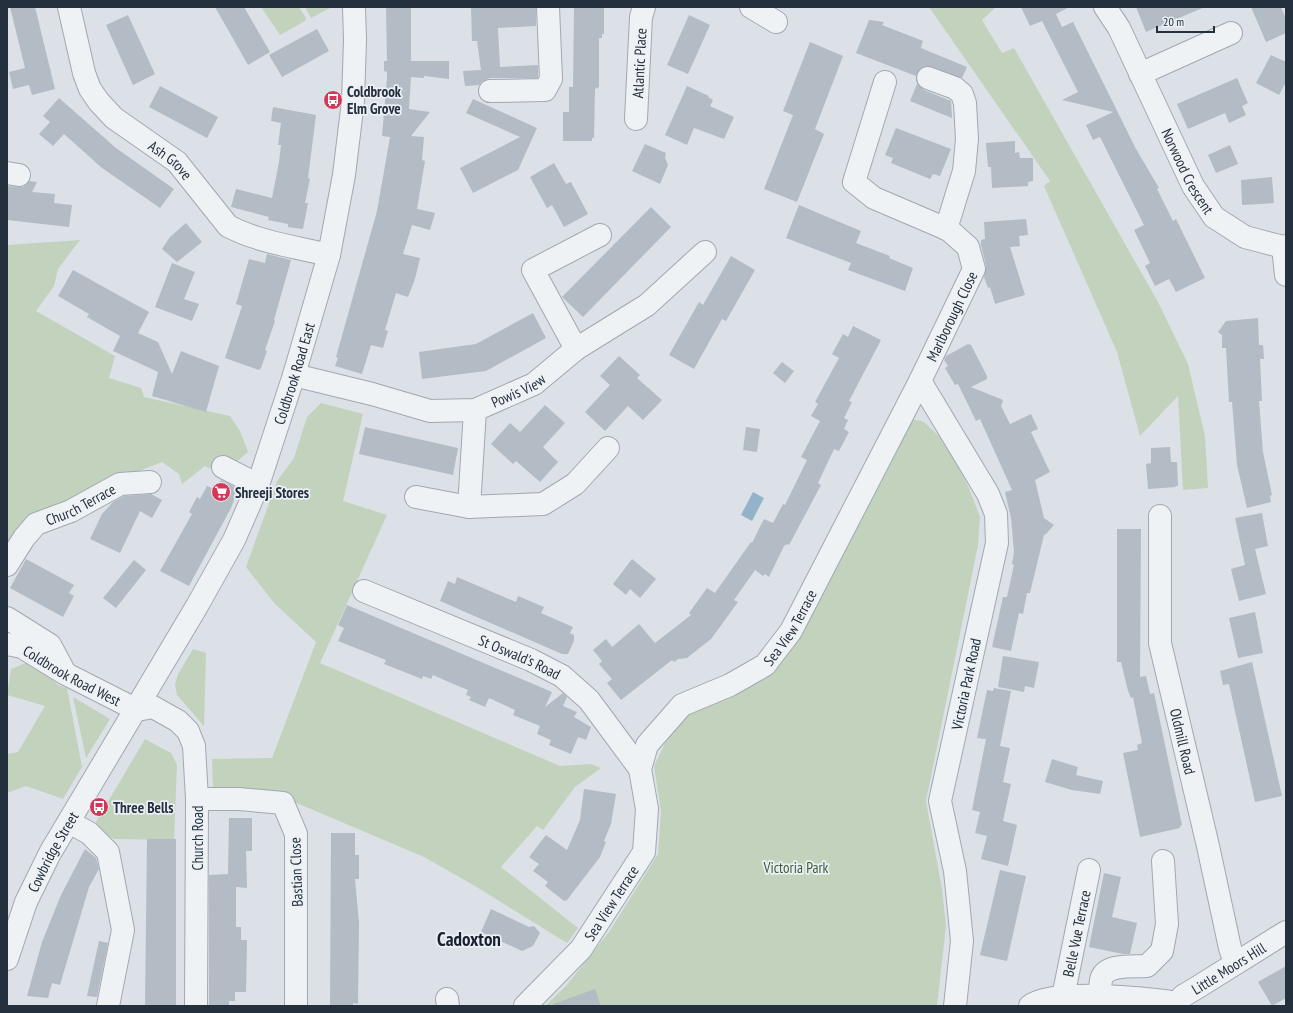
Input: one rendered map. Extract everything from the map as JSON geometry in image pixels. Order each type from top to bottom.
[{"type":"street","name":"Ash Grove","points":[[69,7],[84,73],[90,89],[114,118],[177,162],[228,226],[239,232],[256,237],[329,255]]},
{"type":"street","name":"Coldbrook Road East","points":[[136,710],[234,540],[258,485],[294,374],[329,255],[344,175],[353,101],[355,40],[354,7]]},
{"type":"street","points":[[490,91],[544,90],[548,86],[551,79],[548,7]]},
{"type":"street","name":"Atlantic Place","points":[[636,119],[641,17],[644,7]]},
{"type":"street","points":[[750,7],[776,22]]},
{"type":"street","name":"Norwood Crescent","points":[[1105,7],[1119,28],[1193,186],[1214,217],[1246,237],[1284,247]]},
{"type":"street","points":[[1140,74],[1231,33]]},
{"type":"street","points":[[928,78],[955,88],[962,94],[965,103],[967,139],[964,171],[946,229]]},
{"type":"street","name":"Marlborough Close","points":[[885,82],[854,182],[874,198],[946,229],[968,247],[974,269],[920,381]]},
{"type":"street","points":[[576,349],[533,270],[600,235]]},
{"type":"street","points":[[1284,247],[1286,275]]},
{"type":"street","name":"Powis View","points":[[294,374],[430,411],[475,410],[534,384],[576,349],[647,305],[705,252]]},
{"type":"street","name":"Sea View Terrace","points":[[525,1006],[581,949],[644,852],[647,809],[640,770],[647,745],[682,705],[730,685],[765,665],[791,631],[920,381]]},
{"type":"street","name":"Victoria Park Road","points":[[920,381],[988,494],[996,514],[997,543],[940,801],[955,871],[962,941],[955,1006]]},
{"type":"street","points":[[469,507],[475,410]]},
{"type":"street","points":[[416,497],[469,507],[543,504],[575,484],[608,448]]},
{"type":"street","points":[[223,467],[258,485]]},
{"type":"street","name":"Church Terrace","points":[[7,565],[24,538],[36,524],[71,510],[120,484],[150,482]]},
{"type":"street","name":"Oldmill Road","points":[[1160,516],[1160,643],[1208,846],[1230,948],[1236,963]]},
{"type":"street","name":"St Oswald's Road","points":[[364,591],[531,660],[562,676],[589,700],[640,770]]},
{"type":"street","points":[[7,618],[50,645],[66,674]]},
{"type":"street","name":"Coldbrook Road West","points":[[7,644],[22,647],[66,674],[136,710]]},
{"type":"street","name":"Church Road","points":[[136,710],[153,707],[178,721],[188,731],[194,746],[196,799],[196,1006]]},
{"type":"street","name":"Cowbridge Street","points":[[7,959],[26,902],[50,853],[136,710]]},
{"type":"street","name":"Bastian Close","points":[[196,799],[239,799],[283,804],[296,834],[296,1006]]},
{"type":"street","points":[[69,822],[89,833],[108,852],[123,930],[108,1006]]},
{"type":"street","points":[[1100,996],[1101,979],[1106,973],[1113,968],[1147,966],[1156,959],[1162,950],[1167,924],[1164,861]]},
{"type":"street","name":"Belle Vue Terrace","points":[[1063,997],[1089,870]]},
{"type":"street","name":"Little Moors Hill","points":[[1030,1006],[1044,999],[1100,996],[1140,997],[1177,1004],[1183,996],[1286,932]]},
{"type":"green space","points":[[261,7],[299,7],[306,18],[305,21],[280,35]]},
{"type":"green space","points":[[305,7],[332,7],[311,18]]},
{"type":"green space","points":[[929,7],[996,7],[982,20],[1002,53],[1014,48],[1158,302],[1188,364],[1205,436],[1208,488],[1183,490],[1178,396],[1140,436],[1117,352],[1044,186],[1050,181]]},
{"type":"green space","points":[[80,240],[58,269],[54,286],[36,311],[115,356],[109,378],[141,388],[144,397],[230,416],[240,431],[248,452],[222,474],[205,466],[182,484],[179,474],[162,462],[121,478],[7,556],[7,245]]},
{"type":"green space","points":[[321,403],[363,414],[343,501],[387,515],[320,663],[560,766],[591,764],[601,768],[575,787],[543,830],[537,826],[501,867],[578,928],[567,943],[475,886],[424,857],[299,804],[261,792],[213,788],[212,759],[272,758],[316,642],[275,604],[246,567],[277,481],[294,458],[307,417]]},
{"type":"green space","name":"Victoria Park","points":[[908,419],[922,421],[942,439],[955,460],[969,488],[980,517],[978,545],[926,801],[942,889],[946,926],[937,1006],[545,1006],[566,986],[609,932],[658,854],[661,812],[654,766],[667,739],[689,714],[767,671]]},
{"type":"green space","points":[[193,649],[206,653],[204,726],[177,695],[175,685],[178,674]]},
{"type":"green space","points":[[33,660],[58,685],[67,688],[82,767],[63,799],[26,786],[7,793],[7,754],[18,752],[45,706],[7,695],[11,669]]},
{"type":"green space","points":[[73,697],[110,719],[86,758]]},
{"type":"green space","points":[[145,739],[171,753],[177,765],[174,840],[114,839],[93,827]]},
{"type":"water","points":[[753,492],[764,498],[752,521],[741,515]]},
{"type":"building","points":[[10,7],[35,7],[55,89],[32,95],[29,85],[13,89],[9,72],[25,68]]},
{"type":"building","points":[[215,7],[244,7],[270,52],[248,65]]},
{"type":"building","points":[[386,7],[411,7],[411,61],[449,61],[449,79],[424,76],[424,78],[411,77],[409,109],[430,112],[411,136],[424,137],[422,160],[425,161],[417,209],[435,213],[430,230],[412,225],[403,254],[420,258],[415,279],[408,297],[396,293],[385,330],[388,331],[383,348],[371,345],[362,374],[335,366],[338,358],[336,357],[377,211],[390,137],[382,136],[387,78],[387,72],[384,71],[384,61],[387,61]]},
{"type":"building","points":[[471,7],[536,7],[536,26],[498,28],[500,67],[538,65],[538,78],[490,78],[483,81],[479,85],[465,86],[463,71],[481,70],[477,41],[472,41]]},
{"type":"building","points":[[574,7],[604,7],[604,34],[602,34],[602,38],[599,38],[599,87],[595,89],[594,138],[592,138],[592,141],[563,141],[563,112],[569,112],[569,87],[573,87]]},
{"type":"building","points":[[1021,7],[1069,7],[1056,14],[1062,27],[1073,22],[1136,149],[1159,188],[1157,189],[1173,221],[1176,219],[1205,278],[1176,292],[1169,279],[1155,286],[1145,266],[1150,263],[1134,230],[1144,225],[1100,137],[1093,140],[1086,125],[1113,112],[1062,100],[1078,92],[1042,21],[1030,26]]},
{"type":"building","points":[[1136,7],[1205,7],[1146,32]]},
{"type":"building","points":[[1251,7],[1281,7],[1286,19],[1286,33],[1266,42]]},
{"type":"building","points":[[128,15],[155,74],[133,85],[106,25]]},
{"type":"building","points":[[689,15],[710,25],[688,74],[667,65]]},
{"type":"building","points":[[869,20],[884,22],[882,25],[923,41],[921,48],[967,67],[962,78],[926,66],[920,69],[916,76],[856,53]]},
{"type":"building","points":[[317,29],[329,51],[282,77],[269,55]]},
{"type":"building","points":[[810,42],[843,56],[815,129],[824,134],[797,202],[764,189],[793,115],[783,111]]},
{"type":"building","points":[[1271,55],[1286,62],[1286,82],[1279,95],[1256,83]]},
{"type":"building","points":[[1237,78],[1248,103],[1242,106],[1246,115],[1229,123],[1225,113],[1188,129],[1177,104]]},
{"type":"building","points":[[917,84],[924,90],[951,101],[952,118],[910,101]]},
{"type":"building","points":[[160,86],[218,117],[207,138],[149,107]]},
{"type":"building","points":[[687,86],[709,96],[708,97],[713,100],[710,106],[734,117],[724,139],[694,128],[687,145],[665,135]]},
{"type":"building","points":[[59,98],[116,148],[174,189],[160,208],[102,168],[64,134],[53,146],[39,134],[50,122],[43,116]]},
{"type":"building","points":[[473,99],[537,128],[518,170],[473,193],[460,168],[520,137],[466,113]]},
{"type":"building","points":[[273,107],[316,115],[308,178],[310,179],[305,203],[308,203],[303,229],[288,227],[288,224],[268,220],[269,217],[231,207],[236,189],[272,198],[281,145],[278,145],[281,123],[271,121]]},
{"type":"building","points":[[896,128],[951,149],[940,176],[933,174],[930,179],[891,163],[893,158],[885,155]]},
{"type":"building","points":[[1015,141],[1015,153],[1019,152],[1020,158],[1033,158],[1033,181],[1028,182],[1028,186],[992,188],[991,167],[988,167],[986,143]]},
{"type":"building","points":[[645,144],[666,153],[665,158],[668,165],[660,184],[632,171]]},
{"type":"building","points":[[1230,145],[1238,164],[1216,173],[1208,155]]},
{"type":"building","points":[[554,163],[566,184],[571,182],[588,214],[564,227],[552,205],[547,208],[530,177]]},
{"type":"building","points":[[1272,177],[1274,203],[1242,205],[1241,180]]},
{"type":"building","points":[[29,181],[37,182],[32,192],[55,194],[54,203],[72,205],[69,227],[7,220],[7,186],[23,187]]},
{"type":"building","points":[[799,205],[861,231],[856,243],[890,256],[889,258],[913,268],[905,291],[848,270],[851,263],[786,238]]},
{"type":"building","points":[[651,207],[671,227],[583,317],[562,297]]},
{"type":"building","points":[[1026,219],[1028,235],[1019,236],[1020,246],[1010,247],[1025,295],[995,304],[990,287],[988,288],[984,277],[986,266],[981,240],[985,239],[984,222]]},
{"type":"building","points":[[186,223],[202,242],[177,262],[162,249],[170,237]]},
{"type":"building","points":[[267,254],[291,260],[274,320],[275,321],[265,350],[267,351],[259,370],[225,358],[242,306],[236,304],[249,259],[265,263]]},
{"type":"building","points":[[731,256],[755,270],[726,321],[722,319],[694,369],[669,355],[699,302],[703,305]]},
{"type":"building","points":[[172,263],[195,272],[184,299],[199,304],[192,321],[155,307]]},
{"type":"building","points":[[73,270],[149,312],[138,333],[158,342],[172,374],[181,351],[219,366],[206,412],[152,396],[158,372],[113,351],[120,336],[87,317],[89,314],[58,296]]},
{"type":"building","points":[[533,313],[546,338],[486,371],[422,379],[419,352],[476,344]]},
{"type":"building","points":[[1258,318],[1259,345],[1263,345],[1264,359],[1260,359],[1262,401],[1259,401],[1263,452],[1272,495],[1270,496],[1271,502],[1247,508],[1237,465],[1232,402],[1229,402],[1226,348],[1222,348],[1222,335],[1218,332],[1226,321]]},
{"type":"building","points":[[853,326],[881,340],[849,401],[852,402],[844,418],[848,420],[844,429],[849,432],[839,451],[834,449],[818,483],[821,485],[789,545],[787,544],[784,546],[769,577],[765,574],[763,576],[755,570],[734,600],[738,602],[711,639],[687,658],[678,659],[674,662],[672,660],[621,700],[607,683],[612,679],[599,664],[602,661],[593,650],[606,639],[612,647],[639,624],[655,643],[691,615],[689,613],[707,588],[715,593],[751,542],[752,543],[764,519],[773,523],[783,504],[785,505],[807,460],[801,457],[820,421],[811,416],[818,404],[815,402],[839,358],[832,354],[843,334],[848,337]]},
{"type":"building","points":[[968,344],[971,345],[987,376],[987,379],[971,387],[1003,400],[1001,406],[1010,424],[1031,414],[1038,429],[1031,432],[1050,472],[1035,480],[1044,518],[1054,525],[1044,535],[1030,593],[1027,593],[1023,614],[1019,613],[1011,651],[992,647],[1003,597],[1007,597],[1014,565],[1012,564],[1014,552],[1011,518],[1005,492],[1012,490],[980,419],[976,421],[958,384],[955,385],[945,368],[948,366],[944,360],[946,356]]},
{"type":"building","points":[[619,356],[640,375],[637,378],[662,400],[643,420],[628,406],[605,431],[585,412],[610,385],[600,376]]},
{"type":"building","points":[[782,362],[794,371],[785,383],[773,373]]},
{"type":"building","points":[[545,405],[565,423],[543,447],[558,462],[540,482],[516,461],[513,464],[491,444],[510,423],[520,432]]},
{"type":"building","points":[[365,427],[458,448],[453,475],[359,454]]},
{"type":"building","points":[[746,427],[760,429],[757,452],[743,450]]},
{"type":"building","points":[[1170,447],[1171,462],[1177,462],[1178,486],[1148,489],[1146,464],[1151,463],[1151,448]]},
{"type":"building","points":[[221,480],[238,489],[231,508],[189,586],[160,571],[192,514],[189,512],[197,497],[200,499],[207,486],[216,490]]},
{"type":"building","points":[[151,494],[162,500],[152,518],[140,511],[120,553],[90,539],[102,514],[113,502],[124,496]]},
{"type":"building","points":[[1262,513],[1268,546],[1255,549],[1266,594],[1239,601],[1231,569],[1245,565],[1235,518]]},
{"type":"building","points":[[1117,529],[1141,529],[1140,677],[1146,676],[1150,694],[1154,693],[1182,825],[1180,828],[1140,837],[1123,753],[1138,750],[1137,745],[1142,743],[1133,697],[1131,698],[1128,691],[1121,662],[1117,662]]},
{"type":"building","points":[[26,559],[74,585],[69,593],[74,596],[63,617],[10,588]]},
{"type":"building","points":[[632,559],[656,579],[640,598],[630,589],[626,595],[613,584]]},
{"type":"building","points":[[134,560],[146,570],[116,608],[103,598]]},
{"type":"building","points":[[457,577],[516,602],[518,596],[544,607],[541,613],[573,627],[570,633],[574,635],[574,641],[568,654],[562,654],[440,601],[448,581],[455,584]]},
{"type":"building","points":[[347,605],[552,692],[545,707],[563,693],[567,697],[563,706],[577,712],[574,717],[591,727],[586,740],[578,737],[571,754],[549,745],[551,740],[537,734],[540,726],[513,715],[515,710],[489,698],[485,707],[469,700],[471,697],[466,695],[468,690],[433,675],[431,679],[423,676],[422,679],[384,664],[386,660],[338,641],[344,628],[338,625]]},
{"type":"building","points":[[1255,612],[1263,653],[1238,658],[1229,618]]},
{"type":"building","points":[[1003,656],[1039,662],[1034,688],[1025,686],[1024,692],[998,687]]},
{"type":"building","points":[[1252,662],[1282,796],[1255,802],[1229,684],[1223,685],[1220,671]]},
{"type":"building","points":[[994,688],[1011,691],[1000,746],[1010,748],[1003,782],[1011,784],[1003,821],[1017,825],[1008,866],[981,859],[987,836],[975,833],[980,812],[972,810],[986,739],[977,738],[987,690],[993,691]]},
{"type":"building","points":[[1052,759],[1078,767],[1076,775],[1103,781],[1100,794],[1072,790],[1045,782]]},
{"type":"building","points":[[584,789],[616,794],[611,824],[604,841],[606,842],[600,857],[567,900],[564,901],[545,886],[548,882],[533,871],[539,864],[529,857],[546,835],[567,850],[580,820]]},
{"type":"building","points":[[229,818],[252,818],[252,851],[246,851],[247,888],[236,887],[236,927],[241,927],[241,940],[247,940],[246,992],[235,992],[235,1001],[229,1001],[229,1006],[209,1006],[209,875],[228,874]]},
{"type":"building","points":[[331,833],[355,833],[355,855],[359,855],[359,879],[355,879],[359,923],[358,1004],[353,1003],[353,1006],[330,1006]]},
{"type":"building","points":[[147,839],[176,839],[176,1006],[145,1005]]},
{"type":"building","points":[[85,849],[96,858],[99,869],[89,887],[60,985],[52,983],[48,998],[27,996],[42,942],[61,895]]},
{"type":"building","points":[[1000,870],[1026,876],[1007,961],[980,955]]},
{"type":"building","points":[[1104,873],[1121,877],[1112,917],[1137,923],[1130,954],[1089,947]]},
{"type":"building","points":[[491,909],[529,927],[534,926],[540,933],[533,946],[522,951],[481,932]]},
{"type":"building","points":[[99,941],[108,943],[97,997],[87,996]]},
{"type":"building","points":[[1286,966],[1286,998],[1272,1006],[1258,982]]},
{"type":"building","points":[[595,989],[601,1006],[554,1006],[553,1004]]},
{"type":"place","name":"Coldbrook Elm Grove","points":[[333,100]]},
{"type":"place","name":"Shreeji Stores","points":[[221,492]]},
{"type":"place","name":"Three Bells","points":[[99,807]]},
{"type":"district","name":"Cadoxton","points":[[469,939]]}]
